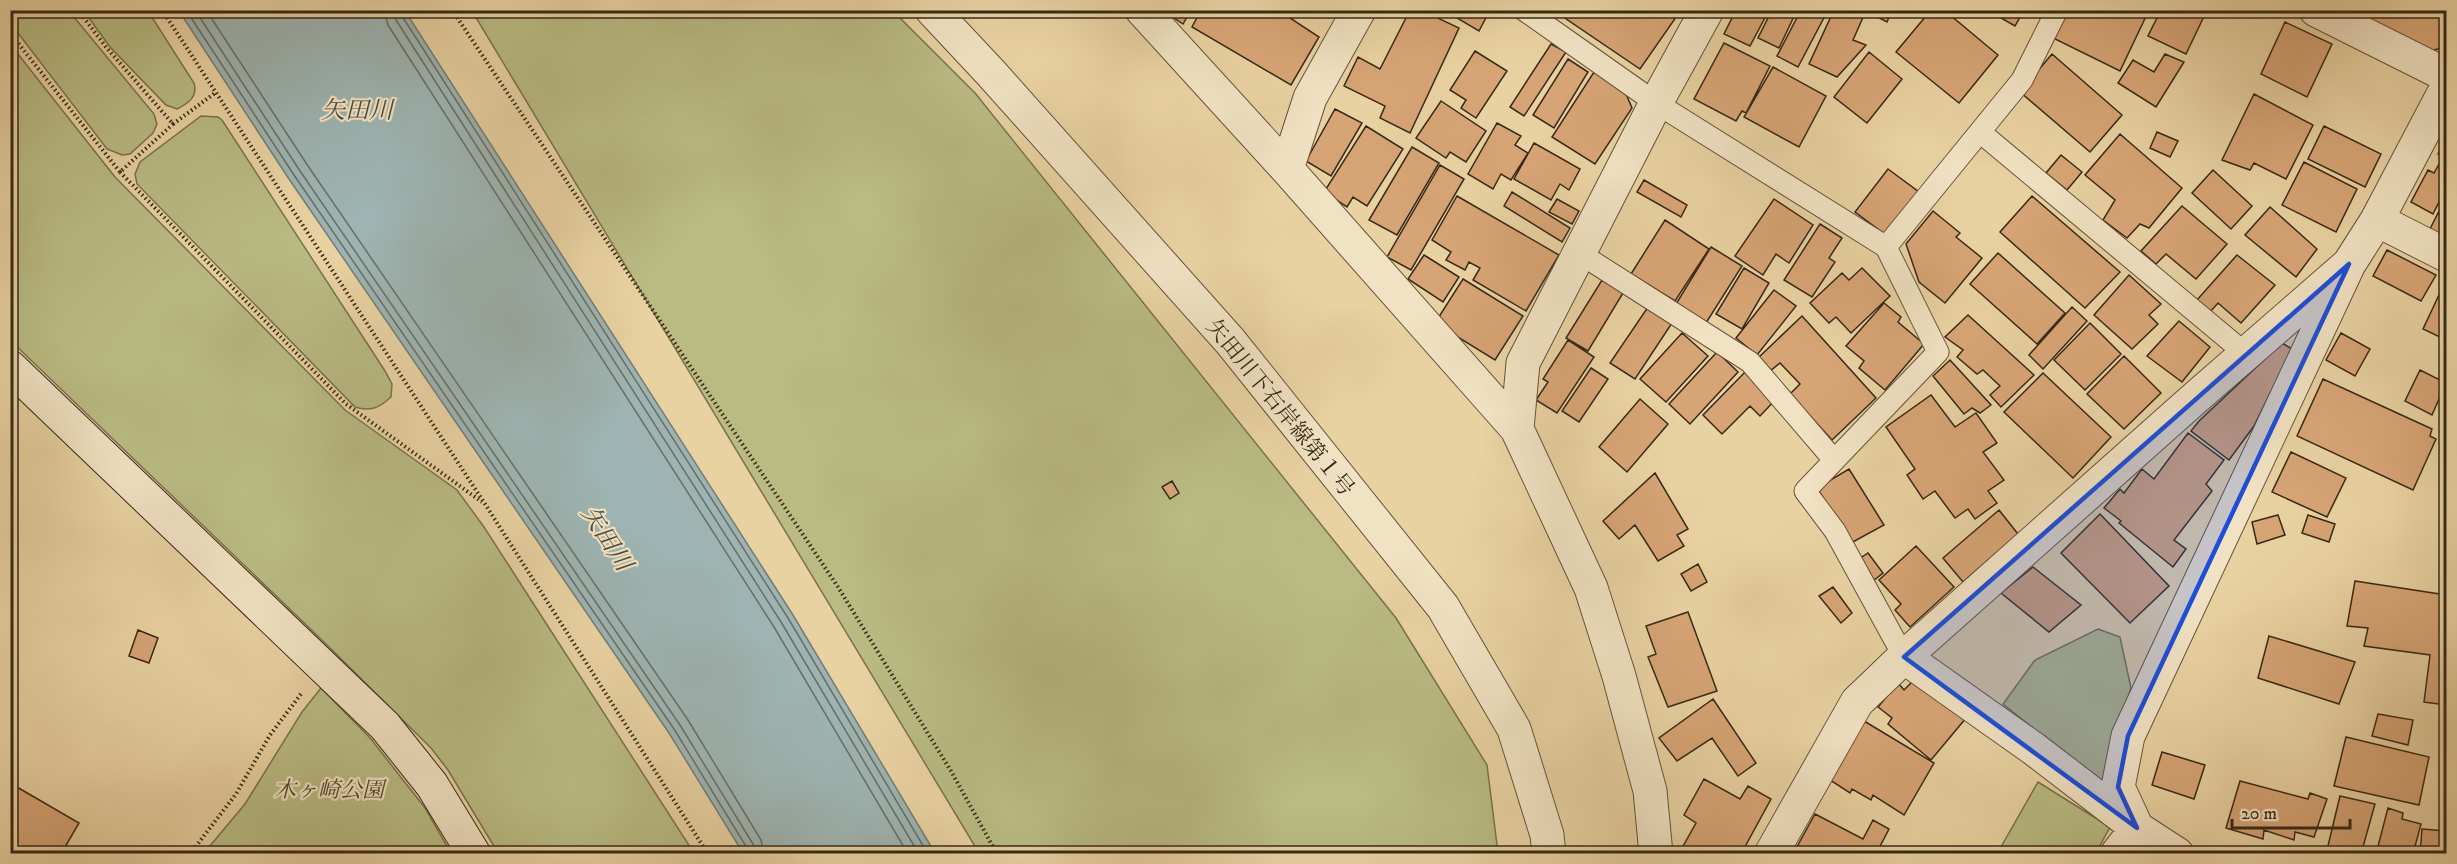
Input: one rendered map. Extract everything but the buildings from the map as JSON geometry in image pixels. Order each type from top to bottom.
[{"type":"street","name":"矢田川下右岸線第１号","points":[[932,10],[1230,341],[1443,607],[1514,729],[1547,835],[1549,854]]},
{"type":"street","points":[[1142,10],[1287,169],[1517,429],[1592,588],[1650,790],[1656,854]]},
{"type":"street","points":[[1287,169],[1310,98],[1359,10]]},
{"type":"street","points":[[1517,429],[1523,363],[1656,103],[1707,10]]},
{"type":"street","points":[[2316,10],[2446,75]]},
{"type":"street","points":[[2137,828],[2118,787],[2128,736],[2349,264],[2378,220],[2446,89]]},
{"type":"street","points":[[2378,220],[2446,255]]},
{"type":"street","points":[[1771,854],[1857,702],[1904,657],[2349,264]]},
{"type":"street","points":[[10,367],[384,726],[432,785],[474,854]]},
{"type":"street","points":[[1904,657],[2034,749],[2137,828],[2176,854]]},
{"type":"street","points":[[2116,854],[2137,828]]},
{"type":"lane","points":[[1524,10],[1656,103],[1886,247],[1938,352],[1805,491],[1834,531],[1904,657]]},
{"type":"lane","points":[[1886,247],[2022,80],[2057,10]]},
{"type":"lane","points":[[1980,132],[2246,354]]},
{"type":"lane","points":[[1580,254],[1750,362],[1834,460]]},
{"type":"path","points":[[78,10],[106,47],[173,124]]},
{"type":"path","points":[[162,10],[484,504],[708,854]]},
{"type":"path","points":[[452,10],[838,587],[951,771],[997,854]]},
{"type":"path","points":[[10,33],[120,172],[346,404],[484,504]]},
{"type":"path","points":[[120,172],[173,124],[215,93]]},
{"type":"path","points":[[190,854],[236,794],[270,735],[322,664]]},
{"type":"highlighted area","points":[[2349,264],[2128,736],[2118,787],[2137,828],[1904,657]]},
{"type":"green space","points":[[11,10],[69,11],[154,114],[157,124],[153,133],[130,154],[122,155],[107,149],[11,24]]},
{"type":"green space","points":[[84,11],[148,11],[194,83],[195,92],[192,99],[177,109],[166,105],[110,47]]},
{"type":"green space","points":[[472,11],[893,11],[975,93],[1396,618],[1487,765],[1498,853],[979,853]]},
{"type":"green space","points":[[10,44],[115,177],[345,410],[457,490],[484,527],[694,853],[498,853],[448,770],[431,748],[11,341]]},
{"type":"green space","points":[[201,116],[218,117],[222,120],[385,371],[392,384],[391,397],[382,404],[370,409],[355,407],[137,184],[135,174],[140,162]]},
{"type":"green space","points":[[2098,629],[2120,637],[2131,688],[2103,784],[2003,704],[2035,660]]},
{"type":"green space","name":"木ヶ崎公園","points":[[321,688],[371,739],[425,808],[451,853],[204,853],[245,804],[302,712]]},
{"type":"green space","points":[[2038,782],[2110,827],[2096,853],[1997,854]]},
{"type":"water","name":"矢田川","points":[[179,11],[405,11],[793,615],[935,853],[743,853],[669,733],[289,179]]}]
